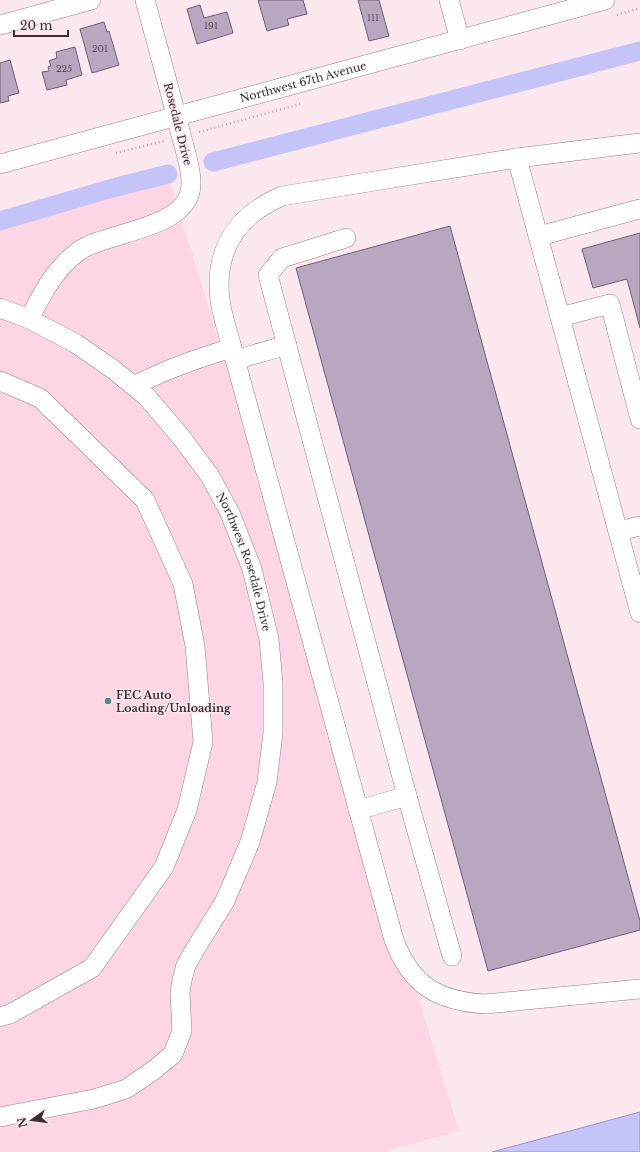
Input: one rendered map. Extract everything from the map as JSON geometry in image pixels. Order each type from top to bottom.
[{"type":"street","points":[[0,24],[91,0]]},
{"type":"street","name":"Rosedale Drive","points":[[29,319],[45,288],[64,263],[80,250],[96,243],[146,228],[165,219],[180,209],[188,196],[192,184],[190,170],[145,0]]},
{"type":"street","points":[[449,0],[460,40]]},
{"type":"street","name":"Northwest 67th Avenue","points":[[0,164],[176,115],[605,0]]},
{"type":"street","points":[[640,143],[517,158],[282,196],[268,202],[242,221],[232,235],[225,249],[220,271],[219,287],[220,302],[234,354],[399,955],[424,986],[448,999],[461,1002],[485,1004],[640,989]]},
{"type":"street","points":[[517,158],[640,613]]},
{"type":"street","points":[[538,236],[640,209]]},
{"type":"street","points":[[346,238],[282,258],[268,275],[407,796],[452,956]]},
{"type":"street","points":[[560,317],[610,304],[640,419]]},
{"type":"street","name":"Northwest Rosedale Drive","points":[[0,308],[29,319],[75,343],[114,370],[147,397],[181,437],[210,476],[230,513],[252,569],[268,639],[273,683],[273,733],[267,782],[250,842],[225,901],[186,965],[180,993],[182,1031],[173,1054],[154,1070],[126,1089],[94,1100],[0,1117]]},
{"type":"street","points":[[134,386],[182,363],[287,345]]},
{"type":"street","points":[[0,381],[40,398],[145,500],[183,584],[195,646],[203,742],[187,810],[164,867],[92,968],[10,1014],[0,1017]]},
{"type":"street","points":[[618,531],[640,526]]},
{"type":"street","points":[[358,810],[407,796]]},
{"type":"shaded area","points":[[168,174],[459,1131],[382,1152],[0,1152],[0,223]]},
{"type":"water","points":[[640,1112],[640,1152],[492,1152]]},
{"type":"building","points":[[258,0],[303,0],[307,14],[287,19],[289,25],[267,31]]},
{"type":"building","points":[[358,0],[379,0],[389,36],[369,41]]},
{"type":"building","points":[[200,5],[204,18],[227,12],[233,33],[197,44],[187,9]]},
{"type":"building","points":[[104,22],[107,32],[109,31],[119,65],[92,73],[80,29]]},
{"type":"building","points":[[75,47],[82,75],[66,80],[67,85],[47,90],[42,72],[49,71],[48,67],[51,66],[49,61],[57,58],[56,52]]},
{"type":"building","points":[[10,60],[19,93],[8,96],[9,101],[0,103],[0,63]]},
{"type":"building","points":[[450,226],[640,921],[640,930],[488,971],[296,268]]},
{"type":"building","points":[[640,233],[640,328],[627,279],[593,288],[582,249]]},
{"type":"waterway","points":[[213,162],[640,51]]},
{"type":"waterway","points":[[0,221],[116,187],[168,174]]},
{"type":"place","name":"FEC Auto Loading/Unloading","points":[[108,701]]}]
